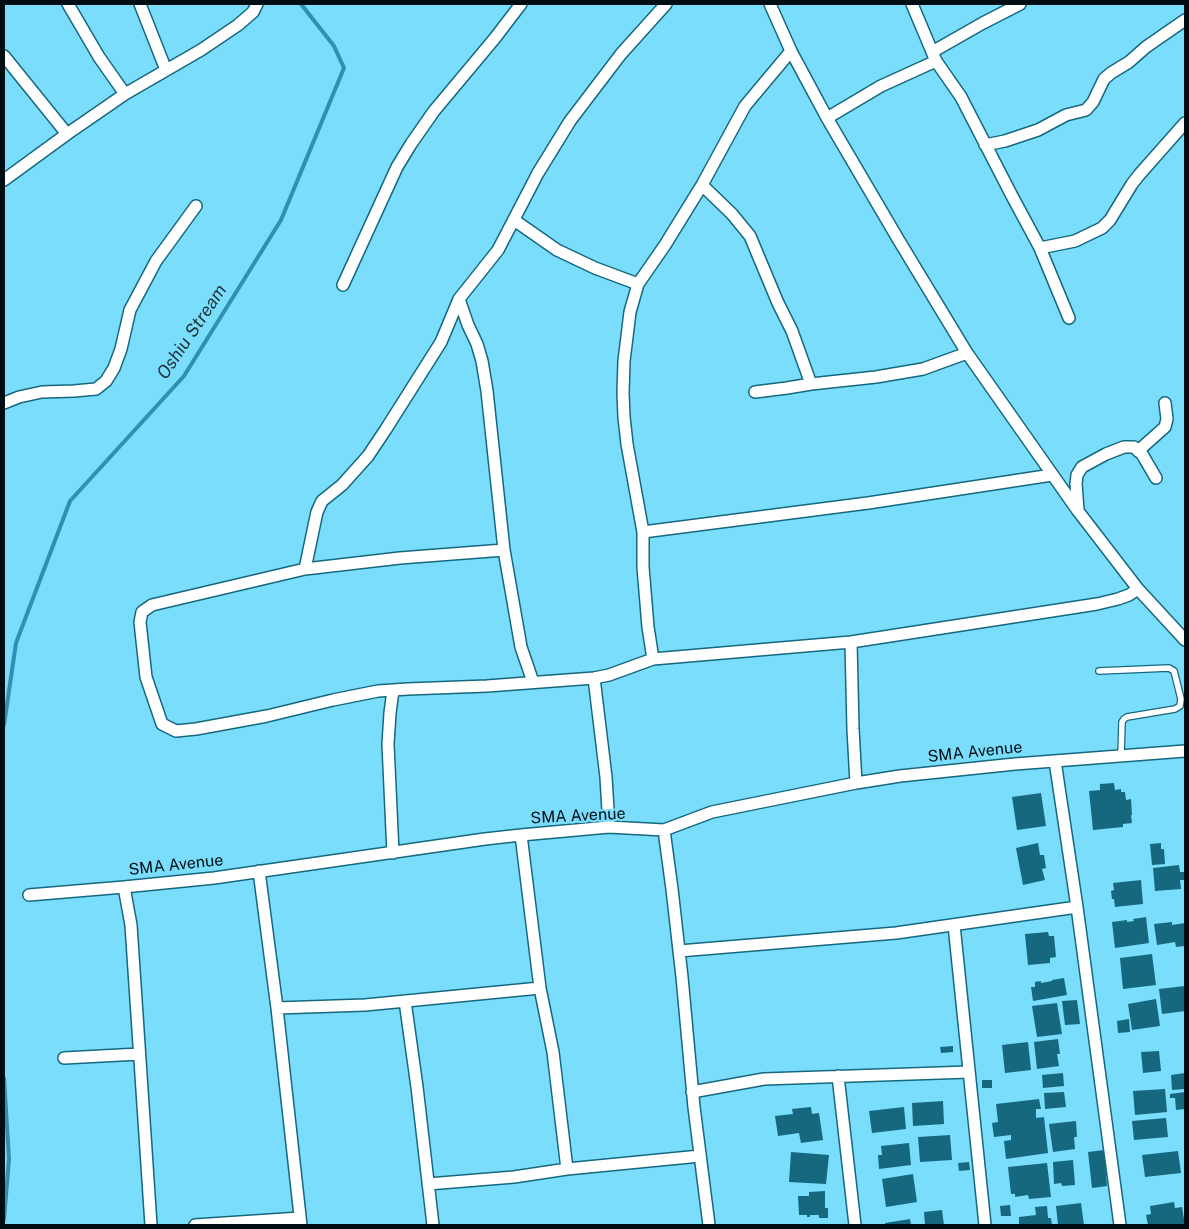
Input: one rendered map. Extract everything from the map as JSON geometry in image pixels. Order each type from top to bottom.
[{"type":"street","points":[[68,4],[99,57],[125,94]]},
{"type":"street","points":[[140,4],[166,70]]},
{"type":"street","points":[[4,180],[66,134],[125,94],[201,50],[238,25],[253,12],[257,4]]},
{"type":"street","points":[[343,285],[398,167],[411,144],[434,111],[521,4]]},
{"type":"street","points":[[305,569],[316,519],[322,502],[342,485],[368,456],[386,430],[440,342],[459,299],[498,250],[538,173],[570,121],[621,54],[666,4]]},
{"type":"street","points":[[770,4],[791,51],[827,118],[967,353],[1078,511],[1138,589],[1185,640]]},
{"type":"street","points":[[912,4],[934,57],[961,97],[1040,248],[1069,318]]},
{"type":"street","points":[[827,118],[934,57],[983,23],[1020,4]]},
{"type":"street","points":[[985,145],[1038,130],[1066,115],[1086,110],[1094,102],[1104,79],[1185,20]]},
{"type":"street","points":[[653,659],[648,627],[643,567],[643,532],[627,444],[623,393],[624,361],[630,312],[638,284],[665,245],[702,185],[745,106],[791,51]]},
{"type":"street","points":[[4,56],[66,134]]},
{"type":"street","points":[[1040,248],[1074,241],[1102,228],[1110,220],[1139,175],[1185,123]]},
{"type":"street","points":[[702,185],[732,214],[750,236],[792,331],[811,384]]},
{"type":"street","points":[[4,403],[19,397],[42,392],[96,389],[106,381],[114,368],[121,349],[130,310],[156,262],[196,206]]},
{"type":"street","points":[[514,220],[557,250],[595,268],[638,284]]},
{"type":"street","points":[[459,299],[477,344],[487,391],[504,550],[521,647],[533,682]]},
{"type":"street","points":[[754,392],[876,377],[922,369],[967,353]]},
{"type":"street","points":[[1138,450],[1165,426],[1167,419],[1166,403]]},
{"type":"street","points":[[1078,511],[1077,475],[1082,467],[1106,454],[1124,447],[1134,447],[1148,463],[1156,478]]},
{"type":"street","points":[[643,532],[858,504],[1052,475]]},
{"type":"street","points":[[504,550],[400,558],[305,569],[152,605],[142,612],[140,622],[146,678],[162,724],[176,731],[196,729],[267,716],[332,700],[393,690],[487,686],[594,678],[609,675],[653,659],[851,642],[1096,604],[1118,599],[1138,589]]},
{"type":"street","points":[[851,642],[856,783]]},
{"type":"street","points":[[594,678],[606,777],[609,827]]},
{"type":"street","points":[[392,853],[388,744],[393,690]]},
{"type":"street","name":"SMA Avenue","points":[[29,895],[124,888],[214,878],[521,836],[609,827],[664,830],[712,812],[900,776],[1014,764],[1185,751]]},
{"type":"street","points":[[1056,761],[1120,1225]]},
{"type":"street","points":[[664,830],[679,951],[692,1092],[709,1225]]},
{"type":"street","points":[[521,836],[540,988],[553,1052],[567,1169]]},
{"type":"street","points":[[195,1225],[301,1221],[260,871]]},
{"type":"street","points":[[124,888],[131,924],[151,1225]]},
{"type":"street","points":[[679,951],[896,933],[1077,906]]},
{"type":"street","points":[[954,925],[985,1225]]},
{"type":"street","points":[[277,1008],[405,1002],[540,988]]},
{"type":"street","points":[[405,1002],[417,1087],[432,1225]]},
{"type":"street","points":[[64,1058],[139,1054]]},
{"type":"street","points":[[692,1092],[764,1079],[969,1072]]},
{"type":"street","points":[[838,1076],[855,1225]]},
{"type":"street","points":[[428,1184],[514,1177],[567,1169],[700,1156]]},
{"type":"lane","points":[[1099,672],[1169,668],[1174,671],[1181,699],[1180,706],[1175,709],[1124,719],[1122,722],[1121,756]]},
{"type":"building","points":[[1114,783],[1115,790],[1121,789],[1121,792],[1125,792],[1126,800],[1131,799],[1132,823],[1123,824],[1123,827],[1093,830],[1089,791],[1100,790],[1100,784]]},
{"type":"building","points":[[1041,793],[1046,826],[1017,830],[1012,797]]},
{"type":"building","points":[[1038,843],[1040,855],[1044,855],[1046,868],[1042,869],[1045,880],[1023,885],[1016,848]]},
{"type":"building","points":[[1161,843],[1161,849],[1164,849],[1165,864],[1152,865],[1150,844]]},
{"type":"building","points":[[1179,865],[1180,872],[1184,872],[1185,880],[1180,880],[1181,889],[1155,891],[1153,868]]},
{"type":"building","points":[[1141,880],[1143,904],[1115,907],[1111,891],[1114,890],[1113,883]]},
{"type":"building","points":[[1146,917],[1149,943],[1115,948],[1112,922],[1134,921],[1133,919]]},
{"type":"building","points":[[1172,922],[1172,925],[1185,923],[1185,946],[1176,947],[1175,942],[1157,945],[1154,924]]},
{"type":"building","points":[[1048,932],[1049,936],[1054,936],[1056,957],[1050,958],[1050,963],[1028,965],[1025,934]]},
{"type":"building","points":[[1152,954],[1156,985],[1123,989],[1120,958]]},
{"type":"building","points":[[1064,978],[1067,995],[1033,1001],[1031,987],[1035,987],[1035,982],[1041,981],[1041,983]]},
{"type":"building","points":[[1185,986],[1185,1011],[1162,1014],[1159,989]]},
{"type":"building","points":[[1156,999],[1160,1026],[1132,1030],[1128,1004]]},
{"type":"building","points":[[1077,1000],[1080,1024],[1065,1025],[1062,1001]]},
{"type":"building","points":[[1057,1003],[1062,1034],[1037,1037],[1032,1006]]},
{"type":"building","points":[[1129,1019],[1130,1032],[1118,1033],[1117,1021]]},
{"type":"building","points":[[1058,1039],[1060,1054],[1057,1054],[1059,1066],[1037,1069],[1034,1042]]},
{"type":"building","points":[[1028,1042],[1031,1070],[1005,1073],[1002,1045]]},
{"type":"building","points":[[953,1046],[953,1052],[941,1053],[940,1047]]},
{"type":"building","points":[[1159,1051],[1161,1071],[1143,1073],[1141,1052]]},
{"type":"building","points":[[1063,1073],[1064,1086],[1043,1088],[1042,1075]]},
{"type":"building","points":[[1185,1073],[1185,1089],[1172,1090],[1171,1075]]},
{"type":"building","points":[[982,1080],[992,1080],[992,1088],[982,1088]]},
{"type":"building","points":[[1165,1089],[1167,1112],[1135,1115],[1133,1091]]},
{"type":"building","points":[[1064,1092],[1066,1107],[1045,1109],[1044,1093]]},
{"type":"building","points":[[1185,1092],[1185,1109],[1176,1110],[1175,1098],[1170,1098],[1170,1094]]},
{"type":"building","points":[[1039,1099],[1041,1109],[1036,1109],[1036,1118],[1044,1117],[1048,1153],[1006,1159],[1004,1141],[1011,1140],[1011,1135],[994,1137],[992,1123],[998,1122],[996,1104]]},
{"type":"building","points":[[943,1101],[944,1124],[913,1126],[912,1103]]},
{"type":"building","points":[[811,1107],[812,1114],[819,1113],[823,1140],[801,1143],[799,1133],[778,1136],[775,1116],[793,1114],[792,1109]]},
{"type":"building","points":[[904,1107],[906,1129],[872,1133],[869,1111]]},
{"type":"building","points":[[1166,1118],[1168,1137],[1134,1140],[1132,1121]]},
{"type":"building","points":[[1076,1121],[1077,1137],[1074,1137],[1075,1149],[1053,1152],[1049,1124]]},
{"type":"building","points":[[950,1135],[952,1160],[920,1162],[918,1137]]},
{"type":"building","points":[[909,1143],[911,1165],[879,1169],[878,1155],[882,1155],[881,1146]]},
{"type":"building","points":[[1104,1150],[1107,1186],[1092,1188],[1088,1152]]},
{"type":"building","points":[[1178,1151],[1181,1173],[1145,1177],[1142,1155]]},
{"type":"building","points":[[791,1152],[829,1155],[826,1184],[789,1182]]},
{"type":"building","points":[[1073,1160],[1075,1185],[1062,1186],[1061,1183],[1054,1184],[1053,1162]]},
{"type":"building","points":[[969,1162],[970,1170],[959,1171],[958,1163]]},
{"type":"building","points":[[1047,1163],[1051,1197],[1029,1199],[1028,1195],[1015,1197],[1015,1194],[1011,1194],[1008,1167]]},
{"type":"building","points":[[913,1174],[917,1202],[886,1207],[882,1179]]},
{"type":"building","points":[[825,1191],[825,1208],[828,1208],[828,1218],[819,1218],[819,1215],[807,1217],[807,1215],[799,1215],[798,1196],[809,1196],[809,1192]]},
{"type":"building","points":[[1174,1202],[1175,1208],[1182,1207],[1185,1225],[1148,1225],[1146,1215],[1151,1214],[1150,1206]]},
{"type":"building","points":[[1081,1203],[1084,1225],[1058,1225],[1056,1206]]},
{"type":"building","points":[[1010,1205],[1011,1216],[1001,1216],[1000,1206]]},
{"type":"building","points":[[1047,1206],[1048,1218],[1051,1218],[1052,1225],[1019,1225],[1019,1217],[1036,1215],[1035,1207]]},
{"type":"building","points":[[942,1210],[944,1225],[925,1225],[924,1212]]},
{"type":"building","points":[[910,1219],[911,1225],[885,1225],[885,1223]]},
{"type":"waterway","name":"Oshiu Stream","points":[[4,725],[16,643],[70,501],[184,376],[281,220],[344,68],[334,46],[301,4]]},
{"type":"waterway","name":"Oshiu Stream","points":[[4,1078],[9,1159],[4,1219]]}]
